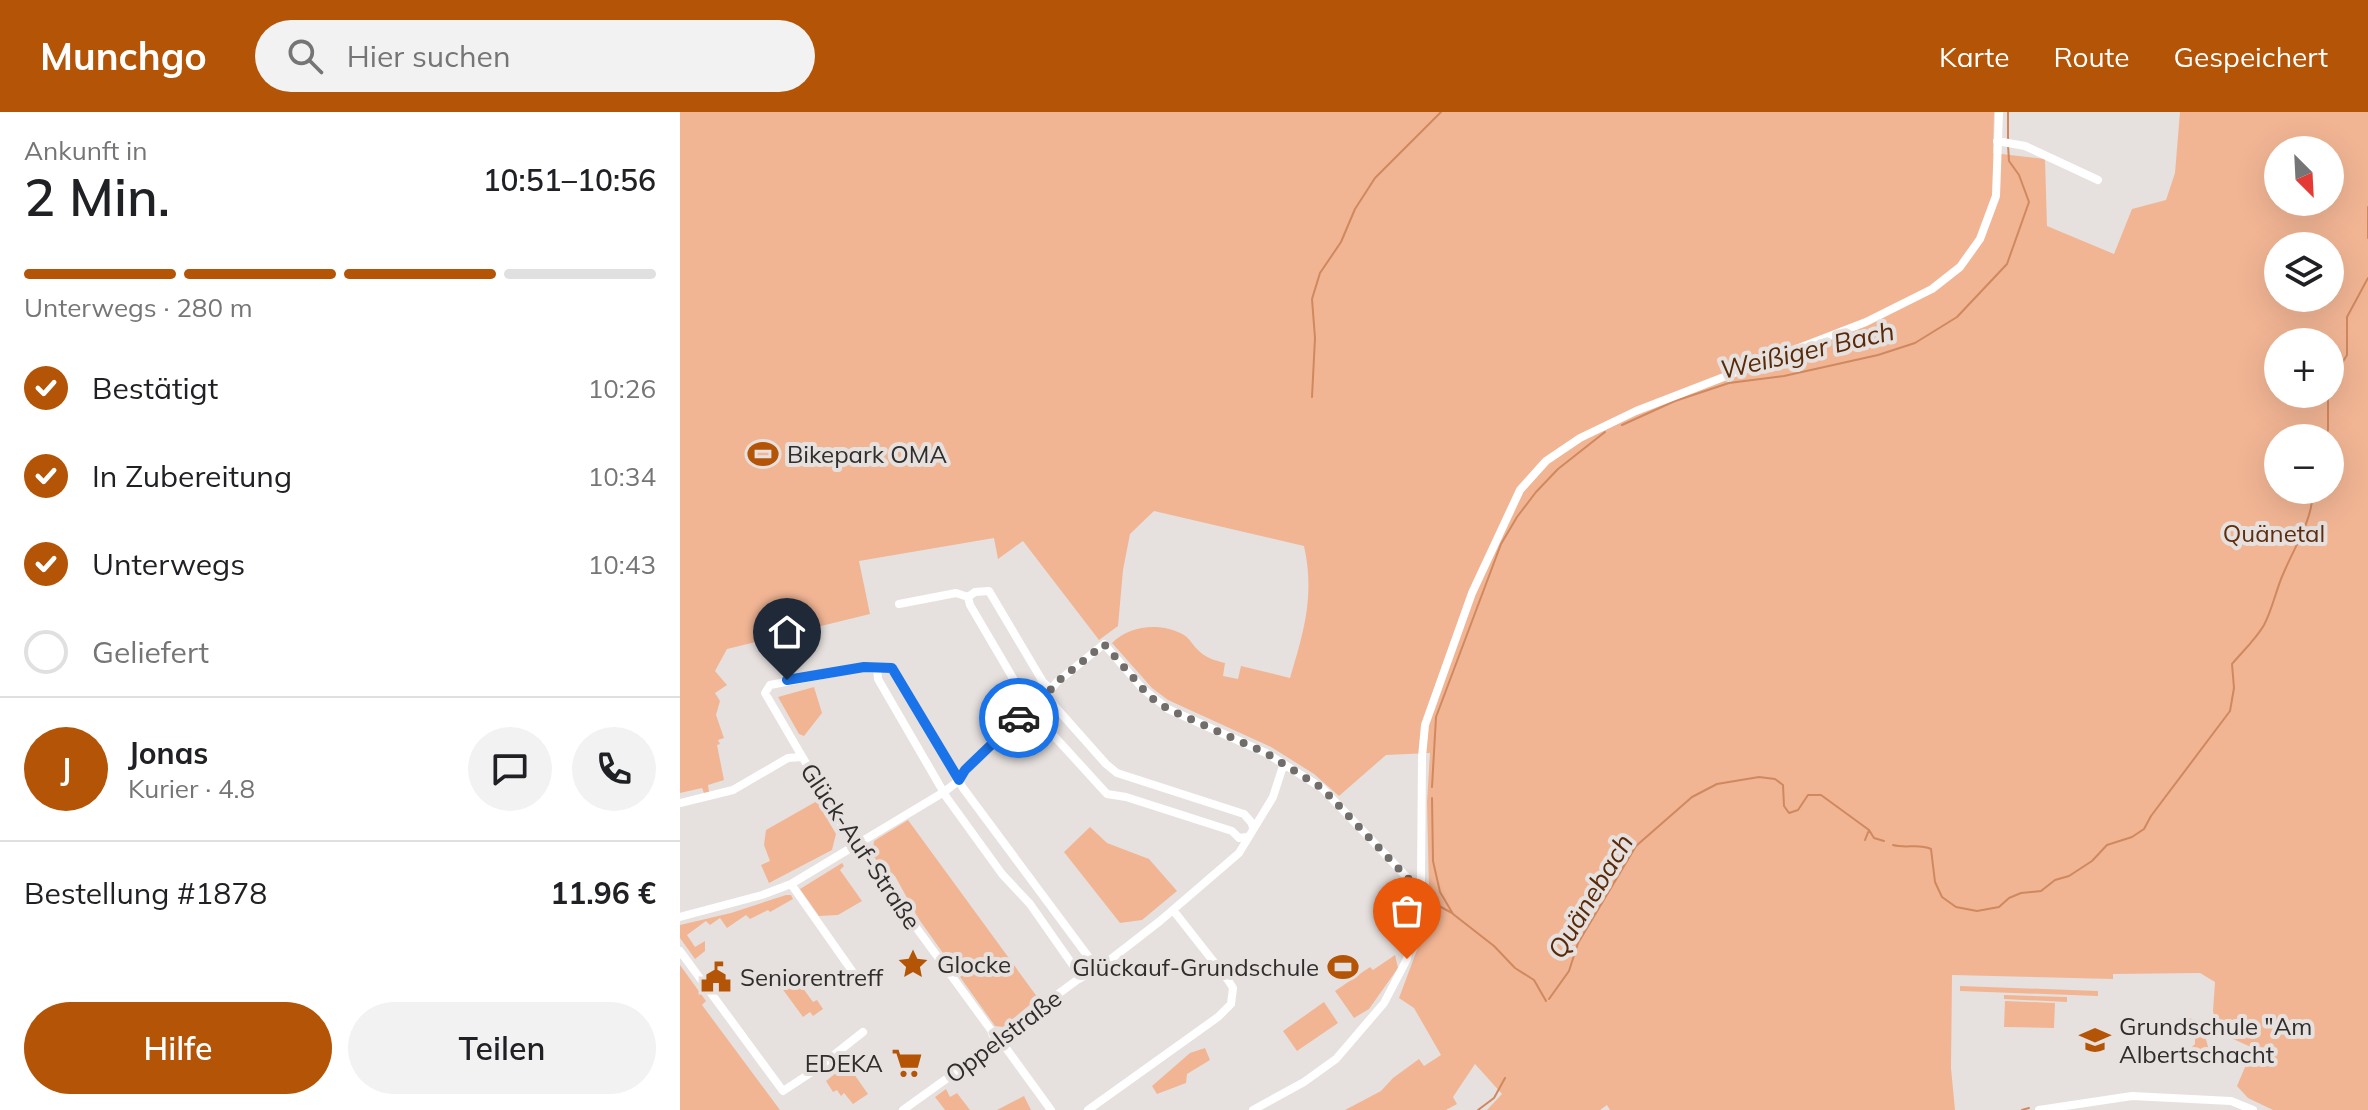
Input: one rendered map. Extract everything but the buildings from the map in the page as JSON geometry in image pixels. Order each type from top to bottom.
[{"type":"street","points":[[1253,1110],[1331,1064],[1384,1003],[1407,959],[1420,891],[1425,725],[1472,593],[1520,490],[1546,461],[1590,433],[1673,396],[1839,333],[1932,289],[1960,267],[1980,239],[1996,196],[2004,141],[1999,112]]},
{"type":"street","points":[[2004,141],[2025,146],[2098,180]]},
{"type":"street","points":[[899,604],[956,593],[972,595],[989,591],[1043,682],[1051,689]]},
{"type":"street","points":[[972,595],[970,605],[1032,710],[1107,794],[1126,797],[1232,831],[1239,838],[1247,837]]},
{"type":"street","points":[[680,917],[791,884],[944,792],[1018,719],[1044,700],[1051,689],[1104,644],[1149,696],[1168,709],[1266,753],[1322,788],[1420,891]]},
{"type":"street","points":[[802,757],[765,693],[766,688],[786,681],[864,667],[877,667],[892,668],[959,780],[1005,848],[1090,959],[1088,973],[1079,974],[944,792],[878,679],[877,667]]},
{"type":"street","points":[[1044,700],[1051,702],[1117,773],[1244,814],[1253,827]]},
{"type":"street","name":"Glück-Auf-Straße","points":[[680,803],[733,790],[788,758],[802,757],[855,845],[991,1030],[995,1042],[1003,1044],[1051,1110]]},
{"type":"street","name":"Oppelstraße","points":[[903,1110],[1088,973],[1102,966],[1239,853],[1273,797],[1283,766]]},
{"type":"street","points":[[791,884],[857,978],[864,979]]},
{"type":"street","points":[[1088,1110],[1218,1017],[1231,1004],[1233,988],[1173,910]]},
{"type":"street","points":[[680,951],[783,1091],[863,1032]]},
{"type":"street","points":[[2039,1110],[2132,1096],[2231,1101],[2253,1110]]},
{"type":"street","points":[[915,1101],[922,1110]]},
{"type":"green space","name":"Quänetal","points":[[680,112],[1994,112],[1993,153],[2045,159],[2047,226],[2114,254],[2132,209],[2166,200],[2175,173],[2180,112],[2368,112],[2368,1110],[2273,1110],[2248,1098],[2237,1086],[2253,1048],[2218,1032],[2213,1011],[2215,982],[2200,973],[2113,974],[2113,979],[1952,975],[1951,1068],[1955,1110],[1610,1110],[1607,1105],[1600,1110],[1487,1110],[1502,1094],[1475,1064],[1453,1097],[1457,1104],[1446,1110],[1345,1110],[1381,1091],[1419,1059],[1424,1066],[1441,1055],[1414,1008],[1399,998],[1423,934],[1429,890],[1427,802],[1430,753],[1386,755],[1339,796],[1314,774],[1271,747],[1168,700],[1152,688],[1112,643],[1128,632],[1146,627],[1166,628],[1184,635],[1203,655],[1225,663],[1223,676],[1238,679],[1241,666],[1290,678],[1308,597],[1304,546],[1154,511],[1130,534],[1118,626],[1099,640],[1023,541],[998,559],[994,538],[859,561],[870,614],[727,649],[715,671],[727,685],[715,693],[720,701],[716,715],[724,738],[718,740],[720,744],[717,745],[724,780],[708,785],[709,792],[704,793],[702,788],[680,793]]},
{"type":"green space","points":[[814,687],[822,713],[804,736],[799,734],[778,697]]},
{"type":"green space","points":[[817,801],[836,834],[832,850],[769,883],[761,865],[770,861],[764,845],[766,830]]},
{"type":"green space","points":[[908,820],[1038,998],[1003,1027],[995,1026],[918,918],[895,876],[872,855],[874,841]]},
{"type":"green space","points":[[1090,827],[1107,843],[1149,859],[1177,891],[1142,920],[1120,923],[1064,852]]},
{"type":"green space","points":[[842,863],[844,866],[840,870],[862,901],[838,915],[819,916],[800,889]]},
{"type":"green space","points":[[791,895],[793,899],[750,919],[746,915],[727,928],[720,918],[710,925],[706,921],[687,935],[695,947],[705,941],[705,951],[695,959],[680,938],[680,925]]},
{"type":"green space","points":[[1395,955],[1398,968],[1369,1009],[1354,1018],[1335,991],[1370,967],[1373,970]]},
{"type":"green space","points":[[680,965],[706,1001],[702,1005],[780,1110],[680,1110]]},
{"type":"green space","points":[[795,977],[813,1002],[817,1000],[823,1009],[813,1016],[810,1012],[803,1017],[781,987]]},
{"type":"green space","points":[[1960,986],[2098,991],[2098,996],[1960,991]]},
{"type":"green space","points":[[2004,995],[2067,997],[2067,1002],[2004,999]]},
{"type":"green space","points":[[2005,1001],[2055,1003],[2054,1028],[2004,1027]]},
{"type":"green space","points":[[1324,1002],[1338,1023],[1297,1051],[1283,1031]]},
{"type":"green space","points":[[2178,1019],[2201,1021],[2210,1054],[2190,1053],[2195,1044],[2195,1032],[2187,1026],[2178,1025]]},
{"type":"green space","points":[[1205,1048],[1210,1060],[1187,1074],[1186,1083],[1157,1094],[1152,1086],[1190,1053]]},
{"type":"green space","points":[[847,1064],[868,1094],[853,1104],[844,1093],[841,1096],[837,1090],[833,1092],[826,1081]]},
{"type":"green space","points":[[946,1089],[950,1097],[957,1093],[970,1110],[945,1110],[935,1097]]},
{"type":"green space","points":[[1024,1096],[1031,1110],[997,1110]]},
{"type":"waterway","points":[[1312,397],[1315,338],[1312,299],[1320,273],[1341,242],[1355,209],[1375,178],[1441,112]]},
{"type":"waterway","name":"Weißiger Bach","points":[[2008,112],[2008,139]]},
{"type":"waterway","name":"Weißiger Bach","points":[[1622,425],[1675,401],[1729,383],[1784,376],[1878,355],[1915,343],[1957,317],[2007,264],[2029,202],[2019,175],[2009,161],[2008,145]]},
{"type":"waterway","name":"Quänebach","points":[[2368,207],[2368,238]]},
{"type":"waterway","name":"Quänebach","points":[[2344,360],[2347,355],[2347,317],[2368,278]]},
{"type":"waterway","name":"Quänebach","points":[[2328,408],[2328,424]]},
{"type":"waterway","name":"Weißiger Bach","points":[[1432,787],[1436,717],[1501,544],[1536,492],[1558,469],[1605,432]]},
{"type":"waterway","name":"Quänebach","points":[[1893,845],[1931,849],[1935,882],[1942,897],[1956,907],[1977,911],[1999,907],[2021,893],[2041,891],[2092,861],[2107,845],[2132,837],[2144,829],[2230,711],[2234,688],[2232,664],[2267,619],[2281,578],[2307,522],[2311,504]]},
{"type":"waterway","name":"Quänebach","points":[[1549,999],[1569,971],[1578,943],[1636,846],[1692,797],[1717,784],[1759,777],[1775,779],[1783,785],[1784,806],[1789,813],[1798,810],[1808,795],[1821,795],[1869,830],[1874,838],[1884,841]]},
{"type":"waterway","name":"Weißiger Bach","points":[[1432,798],[1433,861],[1440,892],[1453,914],[1494,946],[1515,968],[1534,980],[1546,1001]]},
{"type":"waterway","points":[[1865,840],[1869,830]]},
{"type":"waterway","points":[[1439,906],[1452,913]]},
{"type":"waterway","name":"Quänebach","points":[[1478,1110],[1494,1098],[1505,1078]]},
{"type":"waterway","points":[[2022,1110],[2029,1108]]},
{"type":"way so far","points":[[1019,718],[1036,707],[1057,682],[1104,644],[1149,696],[1168,709],[1266,753],[1322,788],[1404,872],[1420,891],[1407,959]]},
{"type":"place","name":"Bikepark OMA","points":[[763,454]]},
{"type":"place","name":"Glocke","points":[[913,964]]},
{"type":"place","name":"Glückauf-Grundschule","points":[[1343,967]]},
{"type":"place","name":"Seniorentreff","points":[[716,977]]},
{"type":"place","name":"Grundschule \"Am Albertschacht","points":[[2095,1040]]},
{"type":"place","name":"EDEKA","points":[[907,1063]]},
{"type":"route","points":[[787,680],[864,667],[892,668],[959,780],[965,770],[1019,718]]}]
